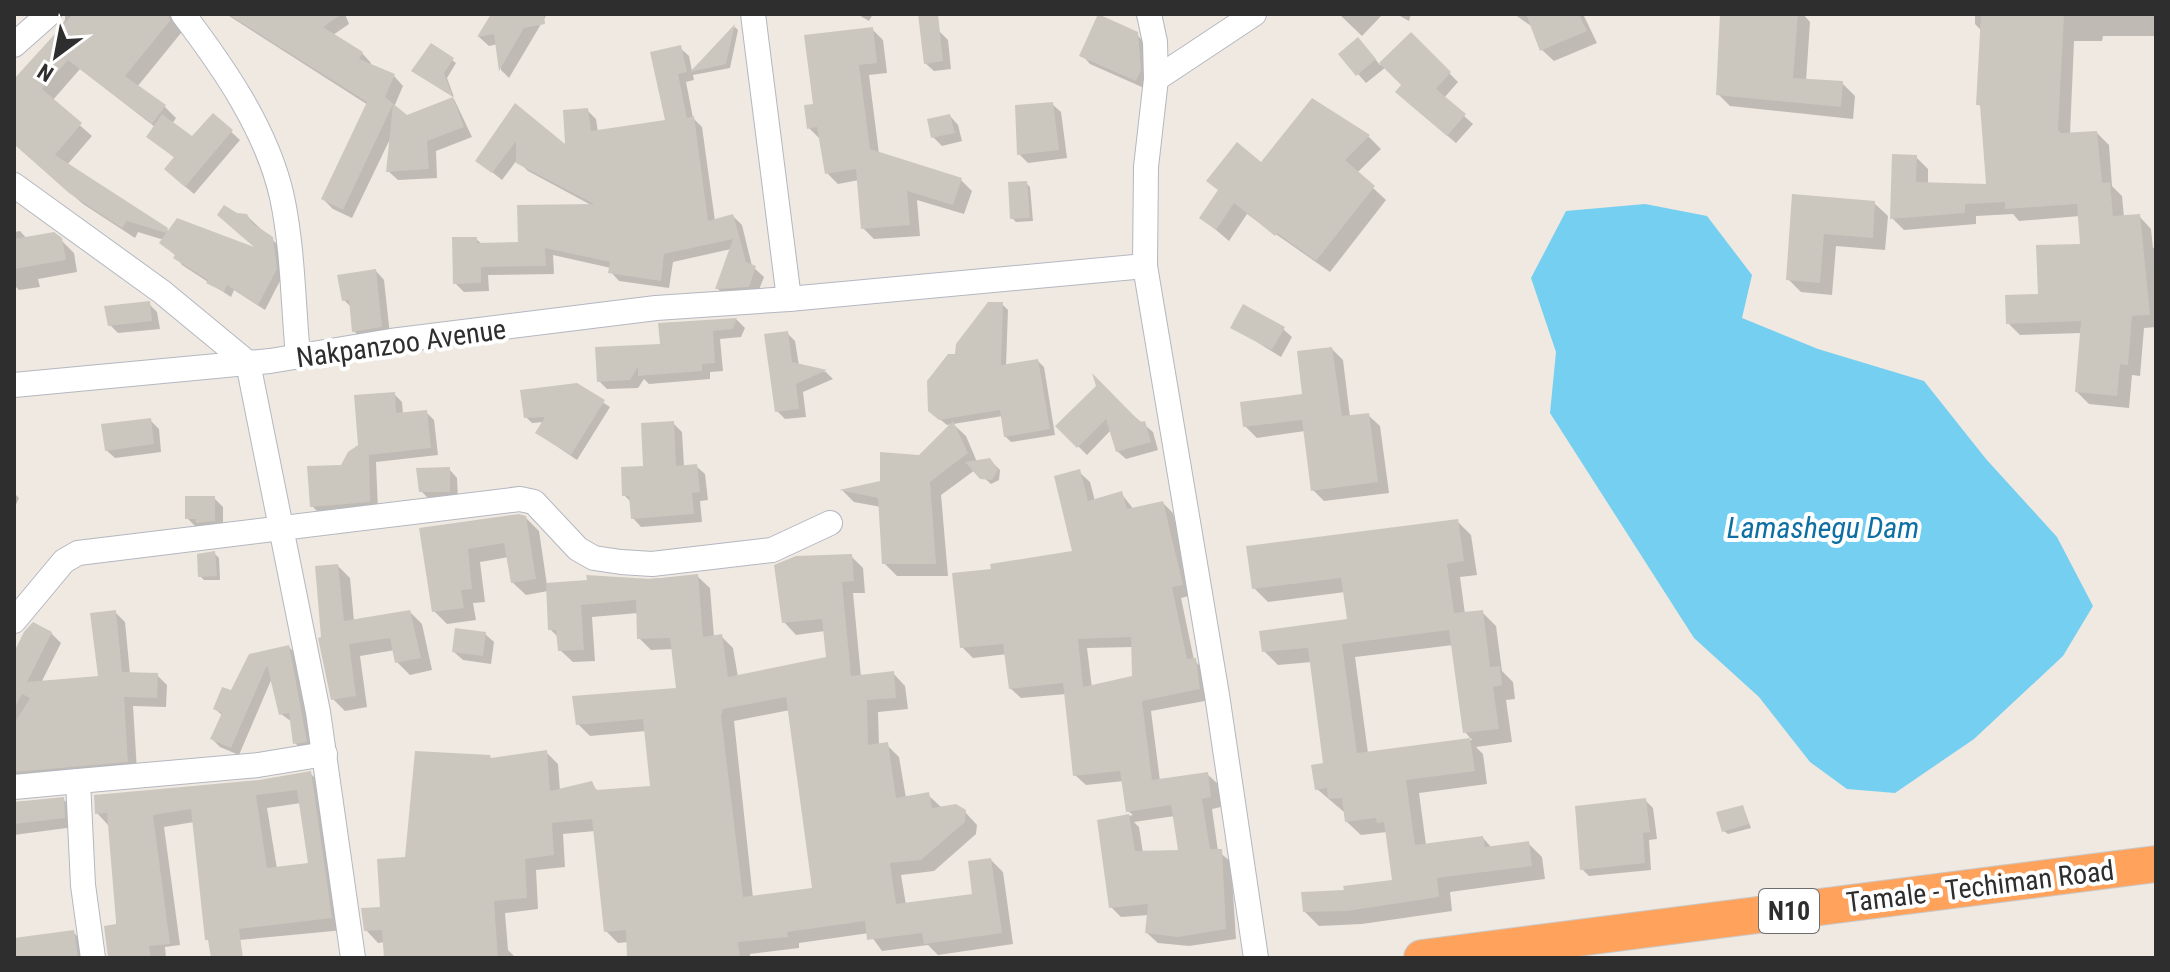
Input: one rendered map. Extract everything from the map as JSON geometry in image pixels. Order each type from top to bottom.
[{"type":"highway","name":"Tamale - Techiman Road","points":[[1422,958],[2156,864]]},
{"type":"street","points":[[14,45],[49,14]]},
{"type":"street","points":[[183,14],[233,86],[263,140],[281,194],[291,249],[298,356]]},
{"type":"street","points":[[753,14],[789,299]]},
{"type":"street","points":[[1149,14],[1155,42],[1156,79],[1146,167],[1145,266],[1217,695],[1256,958]]},
{"type":"street","points":[[1156,79],[1254,14]]},
{"type":"street","points":[[14,185],[162,292],[248,363],[325,754],[353,958]]},
{"type":"street","name":"Nakpanzoo Avenue","points":[[14,385],[248,363],[656,308],[789,299],[1145,266]]},
{"type":"street","points":[[14,621],[64,561],[78,553],[281,526],[520,499],[534,502],[578,549],[594,558],[652,564],[772,550],[830,523]]},
{"type":"street","points":[[14,787],[258,765],[325,754]]},
{"type":"street","points":[[78,781],[83,885],[93,958]]},
{"type":"water","name":"Lamashegu Dam","points":[[1645,204],[1707,216],[1752,275],[1742,318],[1818,349],[1924,381],[1986,459],[2057,537],[2093,606],[2063,656],[1974,739],[1895,793],[1847,789],[1810,762],[1759,697],[1694,638],[1550,413],[1556,352],[1531,278],[1566,211]]},
{"type":"building","points":[[73,14],[168,14],[170,21],[125,76],[166,105],[152,124],[68,60],[42,89],[82,123],[55,155],[168,228],[166,233],[127,221],[122,228],[69,193],[14,144],[14,79]]},
{"type":"building","points":[[228,14],[342,14],[323,27],[363,52],[359,59],[395,74],[385,97],[407,115],[453,97],[464,127],[427,141],[429,169],[386,172],[393,104],[343,210],[321,199],[367,102]]},
{"type":"building","points":[[491,14],[544,14],[545,24],[524,28],[499,71],[494,34],[477,37]]},
{"type":"building","points":[[918,14],[938,14],[943,61],[924,64]]},
{"type":"building","points":[[1098,14],[1138,32],[1141,70],[1136,81],[1079,56]]},
{"type":"building","points":[[1526,14],[1579,14],[1587,31],[1540,51]]},
{"type":"building","points":[[1720,14],[1798,14],[1793,78],[1843,81],[1841,107],[1716,95]]},
{"type":"building","points":[[1981,14],[2064,14],[2058,130],[2061,133],[2097,131],[2102,183],[2110,182],[2113,216],[2140,214],[2150,315],[2132,316],[2128,365],[2120,364],[2117,396],[2075,392],[2081,321],[2006,324],[2005,295],[2038,294],[2036,245],[2080,244],[2077,204],[2005,209],[2005,202],[1965,204],[1965,213],[1890,219],[1892,154],[1917,155],[1916,182],[1986,184],[1980,105],[1976,105]]},
{"type":"building","points":[[735,24],[726,64],[690,72]]},
{"type":"building","points":[[873,27],[877,63],[859,65],[870,149],[962,178],[953,205],[907,191],[910,225],[861,229],[856,169],[825,174],[817,127],[807,129],[804,105],[813,104],[804,35]]},
{"type":"building","points":[[1411,32],[1451,72],[1436,89],[1466,114],[1447,136],[1395,92],[1401,85],[1379,63]]},
{"type":"building","points":[[1358,37],[1376,59],[1356,76],[1338,54]]},
{"type":"building","points":[[431,43],[454,58],[444,73],[453,97],[411,71]]},
{"type":"building","points":[[681,45],[687,72],[678,74],[687,118],[694,116],[708,221],[733,214],[746,262],[756,266],[749,287],[715,289],[733,239],[664,254],[661,281],[608,273],[610,262],[545,248],[546,266],[481,267],[481,283],[453,284],[452,237],[477,237],[477,243],[518,242],[517,205],[594,204],[516,163],[516,141],[492,173],[475,161],[515,103],[565,144],[563,110],[588,108],[591,131],[665,120],[650,52]]},
{"type":"building","points":[[1312,98],[1370,135],[1345,160],[1375,186],[1316,261],[1277,233],[1275,236],[1234,203],[1216,230],[1199,218],[1218,190],[1206,181],[1237,142],[1261,162]]},
{"type":"building","points":[[1053,102],[1059,150],[1017,155],[1015,105]]},
{"type":"building","points":[[213,113],[233,130],[185,187],[164,169],[174,157],[146,137],[162,114],[192,136]]},
{"type":"building","points":[[950,114],[955,133],[931,138],[927,119]]},
{"type":"building","points":[[1027,181],[1030,218],[1010,219],[1008,182]]},
{"type":"building","points":[[1792,194],[1875,201],[1873,238],[1824,234],[1820,283],[1786,280]]},
{"type":"building","points":[[224,205],[237,213],[247,214],[252,223],[273,237],[277,269],[258,305],[227,285],[224,292],[206,283],[208,280],[173,258],[175,255],[159,243],[177,218],[254,247],[217,215]]},
{"type":"building","points":[[54,232],[62,238],[66,260],[14,269],[14,239]]},
{"type":"building","points":[[376,269],[382,327],[352,332],[349,300],[342,301],[337,275]]},
{"type":"building","points":[[150,301],[152,321],[108,326],[104,306]]},
{"type":"building","points":[[988,302],[1003,302],[1001,365],[1038,359],[1050,429],[1004,437],[1000,410],[939,420],[928,411],[927,381],[948,354],[955,354],[956,344]]},
{"type":"building","points":[[1243,304],[1285,327],[1272,350],[1230,328]]},
{"type":"building","points":[[737,318],[733,329],[713,331],[715,363],[702,364],[702,371],[638,376],[638,367],[630,380],[597,382],[595,347],[660,344],[658,323]]},
{"type":"building","points":[[788,331],[792,362],[827,370],[796,384],[799,409],[775,412],[764,334]]},
{"type":"building","points":[[1332,347],[1342,416],[1369,413],[1378,482],[1311,491],[1302,420],[1243,427],[1240,402],[1302,394],[1297,351]]},
{"type":"building","points":[[1092,373],[1140,422],[1145,421],[1151,442],[1116,452],[1106,419],[1077,448],[1055,426],[1096,386]]},
{"type":"building","points":[[577,383],[605,400],[571,455],[535,433],[545,417],[524,418],[520,390]]},
{"type":"building","points":[[395,392],[396,413],[427,410],[431,448],[369,455],[370,502],[310,507],[307,466],[341,465],[348,452],[358,445],[354,395]]},
{"type":"building","points":[[151,418],[154,444],[105,451],[101,424]]},
{"type":"building","points":[[674,421],[676,466],[697,464],[700,492],[692,493],[694,514],[631,519],[629,496],[622,496],[621,467],[643,466],[641,423]]},
{"type":"building","points":[[953,421],[968,453],[930,482],[936,564],[882,564],[878,498],[839,490],[880,481],[880,452],[919,455]]},
{"type":"building","points":[[990,458],[998,470],[992,480],[980,479],[965,462]]},
{"type":"building","points":[[450,467],[450,492],[419,492],[416,468]]},
{"type":"building","points":[[1080,469],[1088,501],[1122,491],[1127,509],[1163,501],[1183,585],[1172,587],[1187,659],[1196,658],[1200,689],[1142,701],[1152,780],[1208,772],[1211,797],[1202,799],[1210,849],[1222,849],[1226,929],[1178,937],[1145,933],[1148,904],[1109,908],[1097,820],[1129,814],[1135,851],[1178,850],[1171,805],[1126,812],[1120,771],[1073,776],[1063,683],[1009,689],[1003,644],[960,648],[952,573],[991,569],[990,564],[1072,551],[1054,476]],"holes":[[[1131,637],[1132,676],[1083,687],[1078,639]]]},
{"type":"building","points":[[185,496],[215,496],[215,521],[196,523],[196,519],[185,519]]},
{"type":"building","points":[[519,514],[526,516],[536,579],[511,583],[504,543],[468,549],[472,589],[461,590],[464,608],[432,612],[419,528]]},
{"type":"building","points":[[1458,519],[1464,561],[1447,564],[1454,613],[1483,610],[1490,667],[1500,666],[1502,685],[1493,687],[1499,729],[1463,733],[1449,630],[1342,644],[1357,753],[1470,738],[1475,771],[1406,780],[1415,845],[1483,836],[1485,847],[1529,841],[1532,866],[1437,878],[1439,897],[1347,911],[1303,912],[1301,892],[1344,890],[1343,886],[1392,880],[1384,822],[1377,823],[1376,818],[1345,822],[1342,798],[1328,799],[1327,788],[1315,790],[1311,765],[1323,763],[1308,648],[1262,652],[1259,631],[1347,619],[1341,578],[1252,589],[1246,546]]},
{"type":"building","points":[[215,551],[217,576],[198,577],[197,554]]},
{"type":"building","points":[[852,554],[854,581],[842,582],[851,676],[894,671],[896,698],[867,700],[868,745],[888,742],[896,798],[929,792],[932,808],[956,804],[966,810],[965,822],[921,860],[890,863],[896,904],[972,894],[968,861],[991,858],[1002,933],[924,944],[922,933],[867,940],[865,921],[787,932],[788,937],[738,942],[740,958],[627,958],[626,930],[604,932],[592,819],[552,823],[554,855],[525,859],[527,898],[494,901],[498,958],[384,958],[382,930],[364,931],[361,908],[380,907],[377,859],[405,857],[415,751],[490,755],[491,758],[547,750],[550,791],[592,781],[596,790],[650,786],[643,719],[576,725],[572,696],[676,688],[670,638],[637,639],[636,600],[581,605],[584,650],[558,651],[556,630],[548,630],[546,583],[587,580],[586,575],[651,579],[698,574],[703,637],[722,634],[728,677],[826,657],[822,619],[782,623],[774,565],[796,556]],"holes":[[[786,697],[812,888],[743,897],[721,716],[723,709]]]},
{"type":"building","points":[[338,564],[344,621],[410,610],[421,658],[395,663],[390,638],[349,644],[356,696],[331,700],[318,638],[321,637],[315,566]]},
{"type":"building","points":[[116,610],[122,672],[158,673],[157,698],[124,697],[128,762],[14,772],[14,724],[30,698],[22,694],[14,709],[14,652],[24,632],[33,622],[52,632],[27,682],[98,676],[90,613]]},
{"type":"building","points":[[455,628],[486,632],[483,656],[452,652]]},
{"type":"building","points":[[289,645],[307,742],[293,744],[289,713],[279,715],[267,665],[231,748],[210,739],[222,713],[213,709],[222,687],[231,690],[249,654]]},
{"type":"building","points":[[311,771],[332,918],[239,929],[243,958],[211,958],[208,940],[205,940],[191,809],[153,815],[170,944],[149,946],[151,958],[108,958],[104,926],[116,924],[116,921],[107,813],[95,814],[94,795],[259,780]],"holes":[[[297,790],[308,863],[267,868],[256,795]]]},
{"type":"building","points":[[64,797],[65,818],[14,824],[14,802]]},
{"type":"building","points":[[1646,798],[1650,832],[1643,833],[1645,863],[1580,870],[1575,806]]},
{"type":"building","points":[[1743,805],[1749,824],[1722,832],[1716,812]]},
{"type":"building","points":[[74,930],[78,958],[14,958],[14,938]]}]
